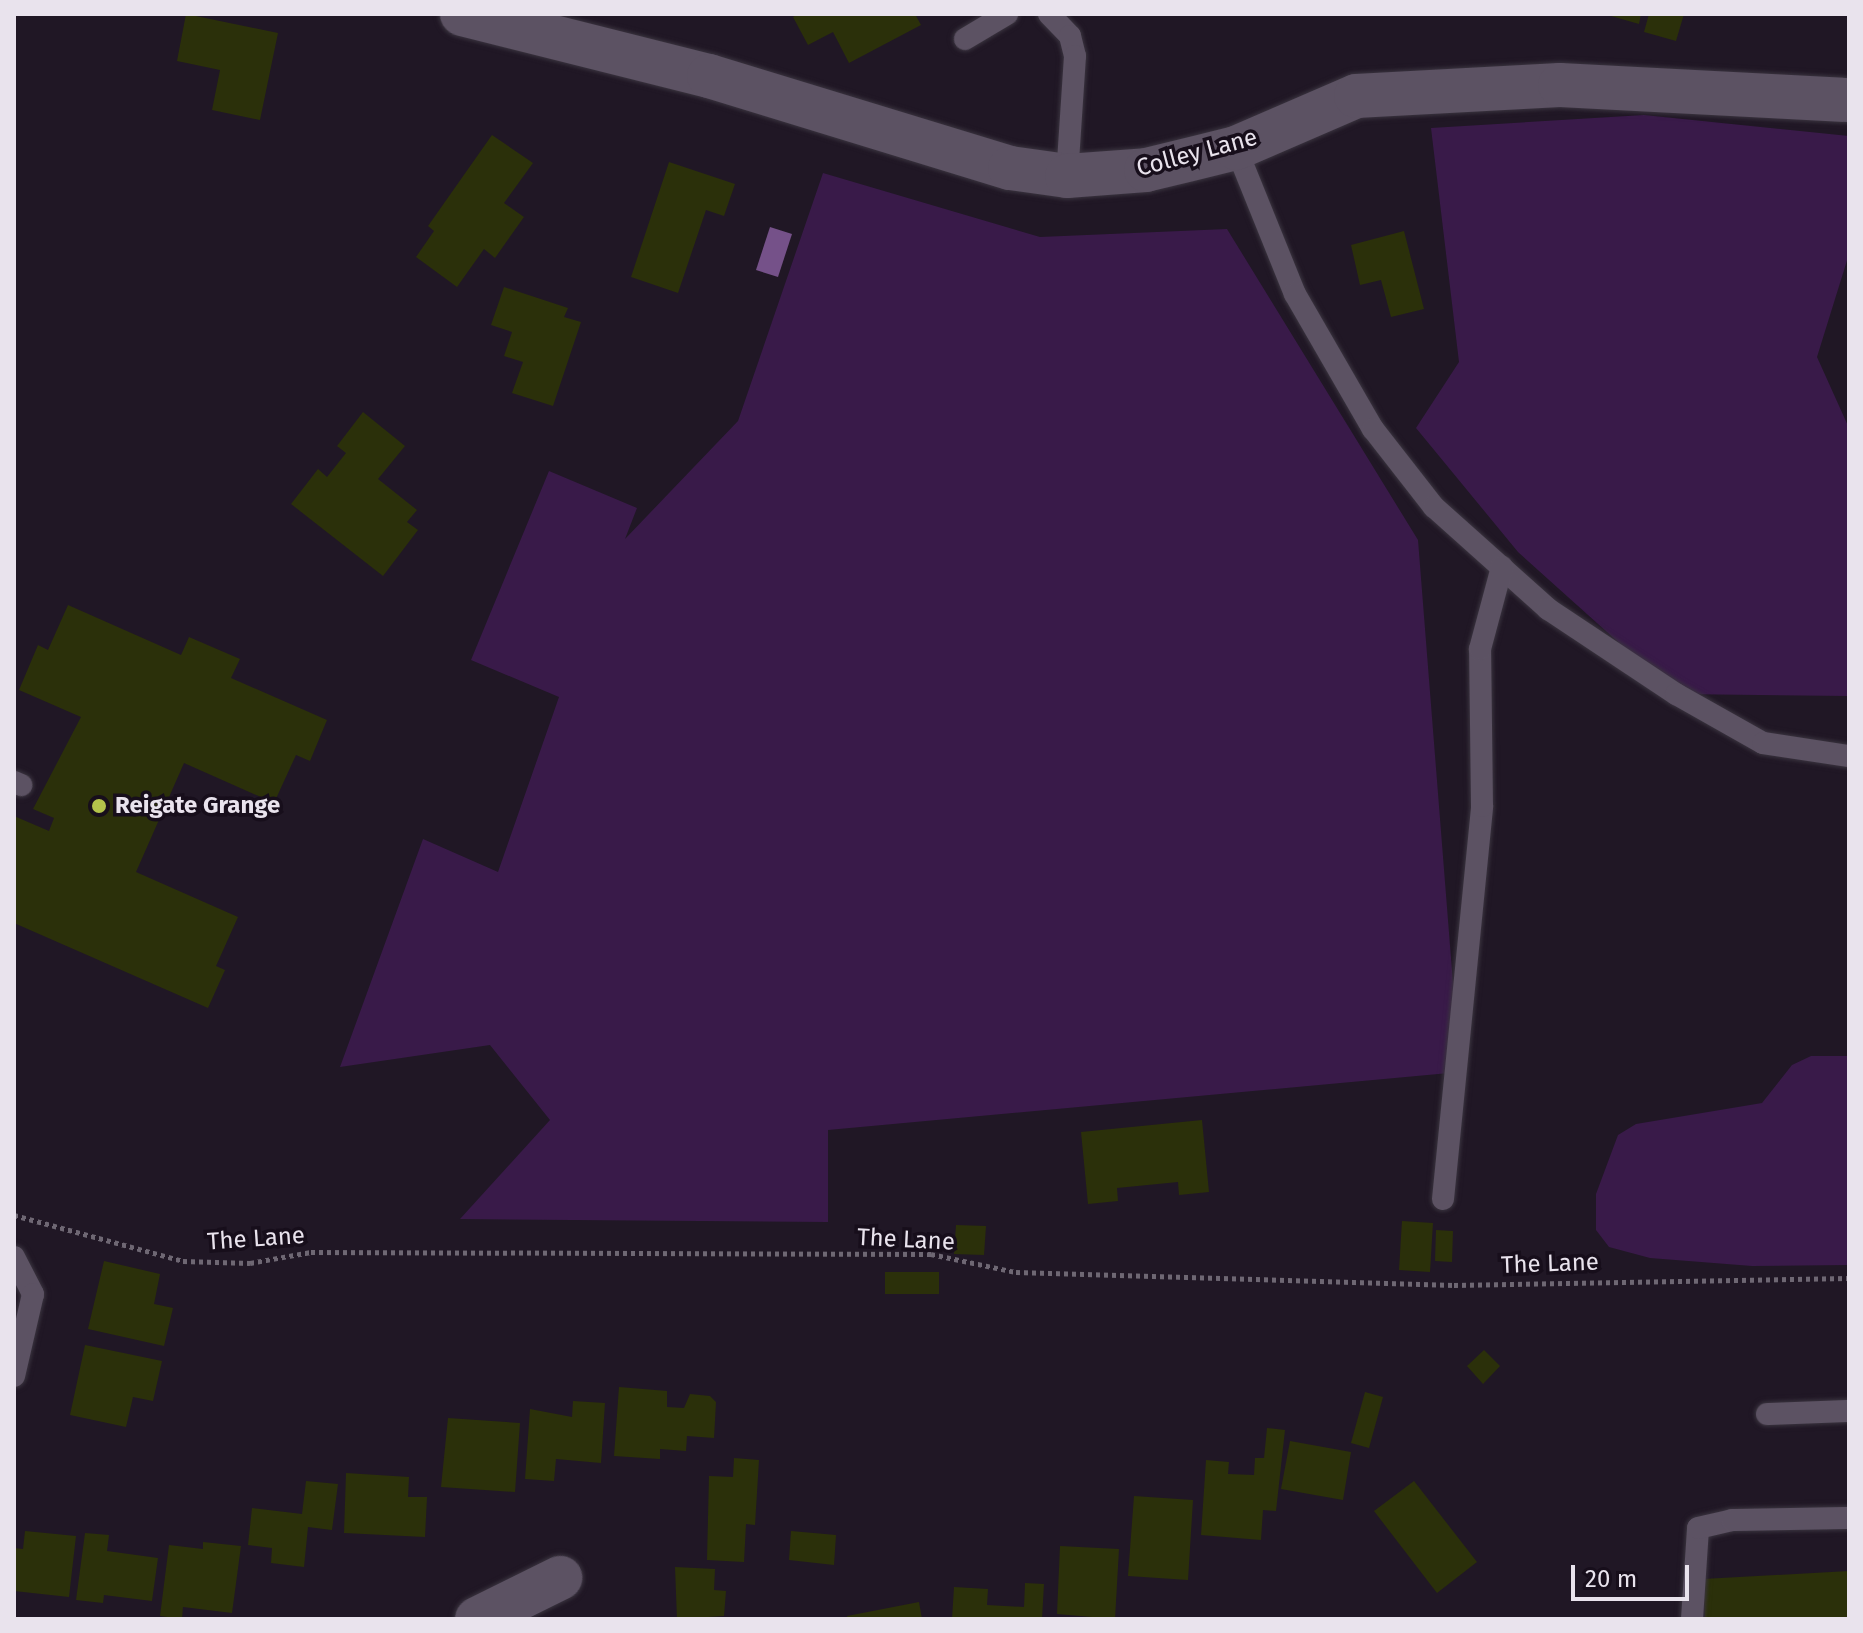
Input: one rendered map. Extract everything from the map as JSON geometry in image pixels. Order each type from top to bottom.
[{"type":"street","name":"Colley Lane","points":[[462,14],[709,76],[1010,168],[1067,176],[1146,170],[1236,148],[1356,96],[1560,85],[1849,100]]},
{"type":"street","points":[[477,1619],[560,1578]]},
{"type":"lane","points":[[965,39],[1007,14]]},
{"type":"lane","points":[[1049,14],[1070,36],[1075,56],[1067,176]]},
{"type":"lane","points":[[1236,148],[1295,294],[1373,429],[1434,507],[1548,609],[1763,743],[1849,756]]},
{"type":"lane","points":[[1443,1199],[1482,806],[1480,649],[1502,567]]},
{"type":"lane","points":[[14,1257],[33,1294],[14,1376]]},
{"type":"lane","points":[[1767,1414],[1849,1411]]},
{"type":"lane","points":[[1692,1619],[1698,1528],[1732,1520],[1849,1518]]},
{"type":"path","name":"The Lane","points":[[14,1215],[183,1261],[250,1263],[311,1252],[931,1254],[1016,1272],[1422,1284],[1849,1278]]},
{"type":"shaded area","points":[[1644,115],[1849,136],[1849,254],[1817,357],[1849,428],[1849,696],[1676,694],[1518,552],[1416,428],[1459,362],[1431,128]]},
{"type":"shaded area","points":[[823,173],[1040,237],[1227,229],[1418,540],[1460,1072],[828,1130],[828,1222],[460,1219],[550,1120],[490,1045],[340,1067],[423,839],[498,872],[559,697],[471,660],[549,471],[637,508],[625,539],[738,421]]},
{"type":"shaded area","points":[[770,227],[792,234],[778,277],[756,270]]},
{"type":"shaded area","points":[[1811,1056],[1849,1056],[1849,1265],[1752,1266],[1650,1258],[1609,1247],[1596,1230],[1596,1194],[1618,1135],[1636,1124],[1762,1103],[1792,1065]]},
{"type":"building","points":[[186,14],[278,33],[260,120],[212,110],[220,70],[177,61]]},
{"type":"building","points":[[798,14],[915,14],[921,25],[849,63],[833,32],[808,45],[793,17]]},
{"type":"building","points":[[1604,14],[1641,14],[1639,24]]},
{"type":"building","points":[[1649,14],[1684,14],[1676,41],[1644,32]]},
{"type":"building","points":[[492,135],[533,163],[504,203],[524,217],[495,258],[484,249],[457,287],[416,257],[434,231],[428,226]]},
{"type":"building","points":[[669,162],[735,184],[724,216],[706,210],[678,293],[631,277]]},
{"type":"building","points":[[1404,231],[1424,309],[1391,317],[1381,280],[1360,285],[1351,245]]},
{"type":"building","points":[[504,287],[568,308],[564,317],[581,322],[553,406],[512,393],[523,362],[504,356],[512,332],[491,325]]},
{"type":"building","points":[[363,412],[405,446],[378,479],[417,510],[407,522],[418,530],[383,576],[291,504],[318,469],[327,477],[346,453],[337,446]]},
{"type":"building","name":"Reigate Grange","points":[[68,605],[181,655],[189,637],[240,659],[231,678],[327,720],[310,761],[296,755],[274,803],[184,763],[136,872],[238,917],[216,966],[225,970],[208,1008],[14,923],[14,816],[49,831],[54,818],[33,809],[81,717],[19,690],[38,645],[48,650]]},
{"type":"building","points":[[1202,1120],[1209,1192],[1179,1195],[1178,1182],[1117,1188],[1118,1201],[1088,1204],[1081,1132]]},
{"type":"building","points":[[1402,1221],[1433,1223],[1430,1272],[1399,1270]]},
{"type":"building","points":[[956,1225],[986,1226],[984,1255],[954,1254]]},
{"type":"building","points":[[1436,1230],[1453,1231],[1452,1262],[1435,1261]]},
{"type":"building","points":[[104,1261],[160,1274],[154,1304],[173,1308],[164,1346],[88,1329]]},
{"type":"building","points":[[885,1272],[939,1272],[939,1294],[885,1294]]},
{"type":"building","points":[[85,1345],[162,1361],[153,1401],[133,1397],[126,1427],[70,1415]]},
{"type":"building","points":[[1484,1350],[1500,1366],[1483,1384],[1467,1366]]},
{"type":"building","points":[[619,1387],[667,1391],[667,1407],[684,1408],[690,1394],[710,1396],[716,1402],[714,1438],[687,1436],[686,1451],[660,1449],[660,1459],[614,1456]]},
{"type":"building","points":[[1365,1392],[1383,1397],[1369,1448],[1351,1443]]},
{"type":"building","points":[[573,1401],[605,1403],[601,1463],[556,1459],[554,1481],[525,1479],[530,1409],[572,1417]]},
{"type":"building","points":[[448,1418],[520,1423],[515,1492],[441,1487]]},
{"type":"building","points":[[1267,1428],[1285,1430],[1276,1511],[1263,1510],[1261,1540],[1201,1535],[1206,1460],[1229,1462],[1228,1474],[1254,1475],[1255,1458],[1264,1458]]},
{"type":"building","points":[[1290,1441],[1351,1452],[1343,1500],[1281,1489]]},
{"type":"building","points":[[734,1458],[759,1460],[755,1525],[746,1524],[744,1562],[707,1560],[709,1476],[733,1477]]},
{"type":"building","points":[[346,1473],[409,1477],[408,1497],[427,1497],[425,1537],[344,1533]]},
{"type":"building","points":[[306,1481],[338,1484],[332,1530],[308,1527],[304,1567],[271,1563],[272,1548],[248,1545],[252,1508],[302,1514]]},
{"type":"building","points":[[1414,1481],[1477,1562],[1437,1593],[1374,1511]]},
{"type":"building","points":[[1134,1496],[1193,1500],[1188,1580],[1128,1576]]},
{"type":"building","points":[[25,1531],[76,1536],[69,1597],[14,1591],[14,1548],[23,1549]]},
{"type":"building","points":[[791,1531],[836,1535],[834,1565],[789,1560]]},
{"type":"building","points":[[85,1533],[109,1535],[107,1551],[158,1558],[152,1601],[104,1595],[103,1603],[76,1600]]},
{"type":"building","points":[[203,1542],[241,1546],[232,1613],[183,1607],[182,1619],[160,1616],[169,1545],[203,1549]]},
{"type":"building","points":[[1060,1546],[1119,1549],[1115,1619],[1057,1614]]},
{"type":"building","points":[[675,1567],[715,1569],[714,1590],[726,1591],[724,1616],[677,1619]]},
{"type":"building","points":[[1849,1571],[1849,1619],[1705,1619],[1703,1579]]},
{"type":"building","points":[[1025,1583],[1044,1584],[1042,1619],[952,1619],[954,1587],[988,1589],[987,1605],[1024,1607]]},
{"type":"building","points":[[919,1602],[922,1619],[848,1619],[847,1616]]},
{"type":"place","name":"Reigate Grange","points":[[99,806]]}]
